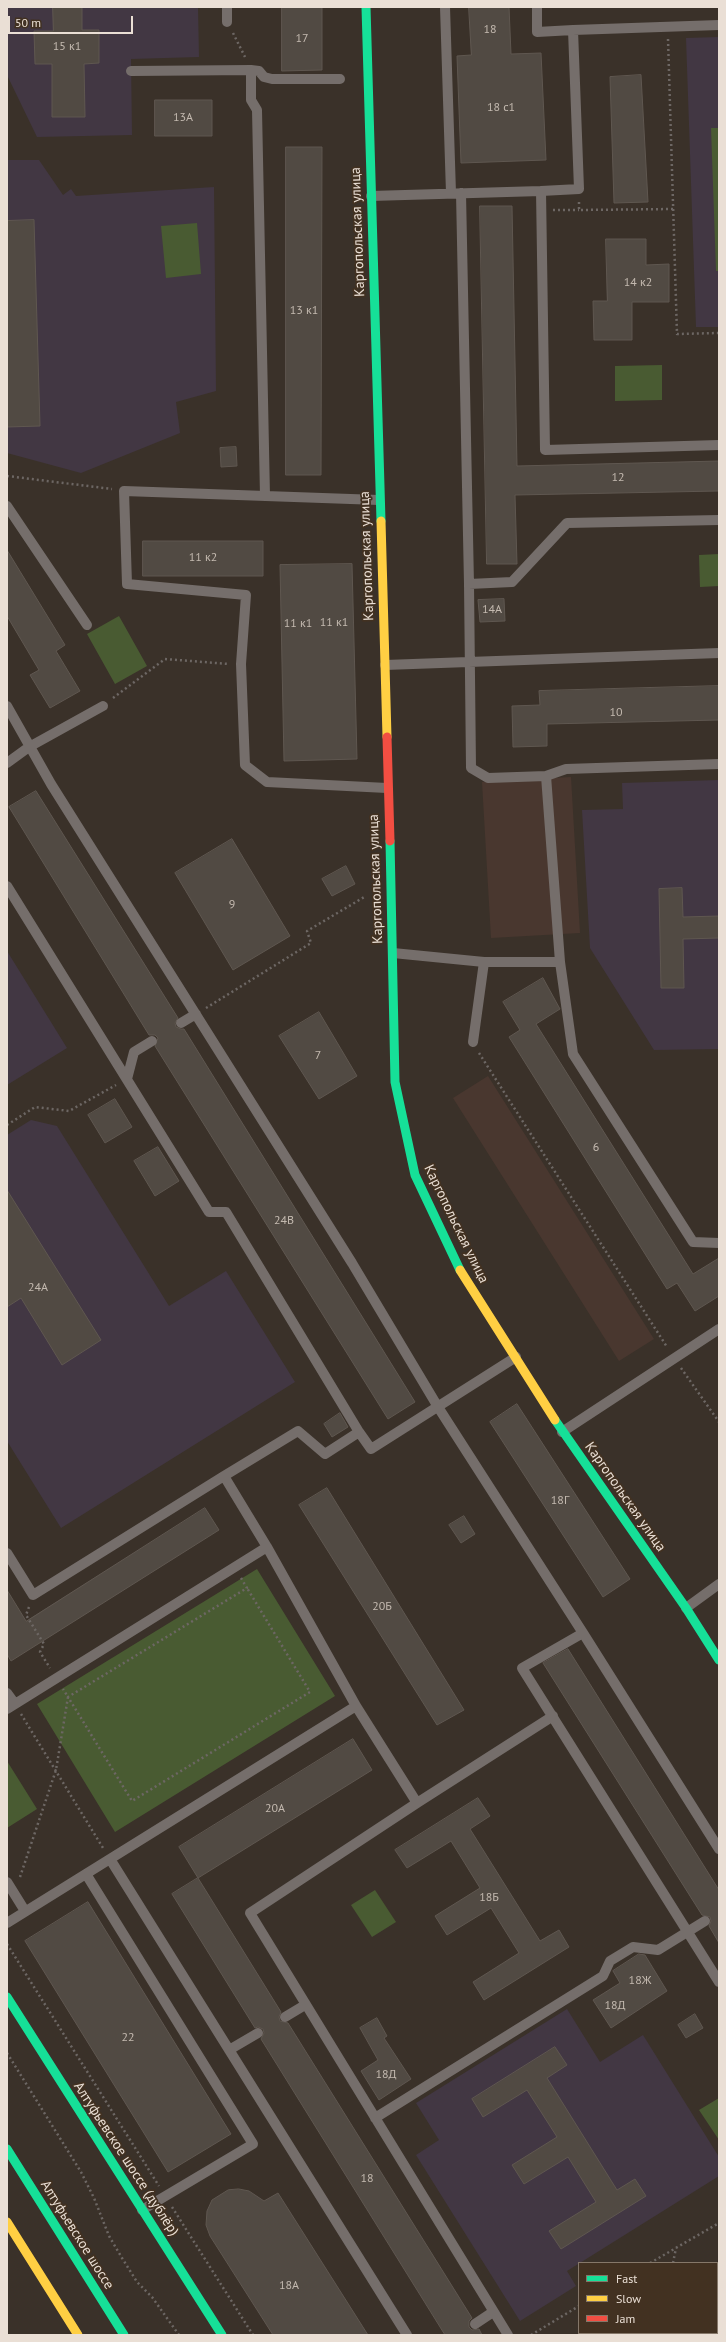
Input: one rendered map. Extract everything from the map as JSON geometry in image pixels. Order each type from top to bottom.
[{"type":"street","name":"Каргопольская улица","points":[[366,7],[379,500],[385,665],[387,788],[393,953],[395,1082],[415,1175],[462,1276],[516,1357],[562,1432],[686,1608],[719,1660]]},
{"type":"street","name":"Алтуфьевское шоссе (дублёр)","points":[[7,1997],[222,2335]]},
{"type":"street","name":"Алтуфьевское шоссе","points":[[7,2149],[124,2335]]},
{"type":"street","points":[[7,2222],[78,2335]]},
{"type":"lane","points":[[227,7],[227,22]]},
{"type":"lane","points":[[446,7],[456,193],[469,584],[471,768],[488,778],[546,776],[566,768],[719,764]]},
{"type":"lane","points":[[537,7],[537,32],[719,25]]},
{"type":"lane","points":[[371,196],[579,190],[573,30]]},
{"type":"lane","points":[[132,71],[251,70],[259,71],[264,77],[272,79],[340,79]]},
{"type":"lane","points":[[251,70],[251,100],[257,110],[265,496]]},
{"type":"lane","points":[[541,191],[545,450],[719,445]]},
{"type":"lane","points":[[379,500],[124,491],[127,584],[246,595],[241,664],[245,765],[267,782],[387,788]]},
{"type":"lane","points":[[7,506],[87,625]]},
{"type":"lane","points":[[469,584],[512,582],[567,523],[719,520]]},
{"type":"lane","points":[[385,665],[719,653]]},
{"type":"lane","points":[[7,706],[29,747],[352,1263],[438,1408],[583,1633],[719,1849]]},
{"type":"lane","points":[[7,763],[29,747],[103,706]]},
{"type":"lane","points":[[546,776],[560,962],[573,1054],[693,1242],[719,1243]]},
{"type":"lane","points":[[7,886],[209,1212],[226,1212],[359,1432],[371,1449],[438,1408],[516,1357]]},
{"type":"lane","points":[[393,953],[484,962],[560,962]]},
{"type":"lane","points":[[473,1042],[484,962]]},
{"type":"lane","points":[[181,1023],[196,1014]]},
{"type":"lane","points":[[127,1079],[134,1052],[152,1041]]},
{"type":"lane","points":[[562,1432],[674,1357],[719,1329]]},
{"type":"lane","points":[[7,1553],[32,1595],[298,1431],[325,1454],[359,1432]]},
{"type":"lane","points":[[224,1476],[267,1547],[356,1706],[418,1803]]},
{"type":"lane","points":[[7,1693],[11,1706],[267,1547]]},
{"type":"lane","points":[[686,1608],[719,1584]]},
{"type":"lane","points":[[583,1633],[522,1668],[719,1982]]},
{"type":"lane","points":[[7,1923],[356,1706]]},
{"type":"lane","points":[[508,2335],[250,1913],[553,1716]]},
{"type":"lane","points":[[110,1859],[407,2335]]},
{"type":"lane","points":[[86,1874],[253,2144],[142,2210]]},
{"type":"lane","points":[[7,1882],[25,1911]]},
{"type":"lane","points":[[375,2118],[603,1976],[610,1962],[633,1947],[658,1950],[705,1921]]},
{"type":"lane","points":[[285,2017],[305,2005]]},
{"type":"lane","points":[[229,2050],[258,2033]]},
{"type":"lane","points":[[475,2324],[493,2312]]},
{"type":"path","points":[[227,22],[251,70]]},
{"type":"path","points":[[667,27],[677,334],[719,333]]},
{"type":"path","points":[[579,190],[579,210]]},
{"type":"path","points":[[541,211],[674,209]]},
{"type":"path","points":[[7,476],[124,491]]},
{"type":"path","points":[[103,706],[165,659],[241,664]]},
{"type":"path","points":[[196,1014],[312,943],[307,931],[366,896]]},
{"type":"path","points":[[473,1042],[674,1357],[719,1422]]},
{"type":"path","points":[[7,1125],[35,1107],[69,1111],[127,1079]]},
{"type":"path","points":[[32,1595],[26,1615],[44,1644],[40,1652],[132,1801],[310,1692],[235,1568]]},
{"type":"path","points":[[14,1894],[56,1770],[68,1697],[247,1588]]},
{"type":"path","points":[[11,1706],[56,1770],[110,1859]]},
{"type":"path","points":[[7,1944],[253,2335]]},
{"type":"path","points":[[7,2053],[81,2172],[94,2198],[109,2236],[122,2258],[137,2282],[152,2297],[179,2335]]},
{"type":"path","points":[[652,2262],[719,2223]]},
{"type":"path","points":[[673,2262],[676,2248]]},
{"type":"path","points":[[531,2335],[578,2307]]},
{"type":"shaded area","points":[[7,7],[198,7],[199,57],[131,59],[132,135],[37,137],[7,75]]},
{"type":"shaded area","points":[[719,37],[719,327],[696,327],[686,38]]},
{"type":"shaded area","points":[[7,160],[39,160],[63,195],[71,189],[76,196],[214,187],[216,391],[176,402],[180,433],[81,473],[7,453]]},
{"type":"shaded area","points":[[571,777],[580,933],[491,938],[482,782]]},
{"type":"shaded area","points":[[719,780],[719,1049],[654,1050],[590,948],[582,810],[623,809],[622,783]]},
{"type":"shaded area","points":[[7,951],[67,1048],[7,1085]]},
{"type":"shaded area","points":[[488,1076],[654,1339],[619,1361],[453,1098]]},
{"type":"shaded area","points":[[31,1120],[57,1126],[169,1306],[226,1271],[295,1382],[61,1528],[7,1441],[7,1135]]},
{"type":"shaded area","points":[[567,2009],[600,2062],[643,2035],[719,2157],[719,2176],[581,2262],[578,2262],[578,2264],[567,2271],[576,2286],[520,2321],[416,2155],[439,2140],[416,2103]]},
{"type":"green space","points":[[711,128],[719,128],[719,271],[716,271]]},
{"type":"green space","points":[[197,223],[201,274],[166,278],[161,226]]},
{"type":"green space","points":[[662,365],[662,400],[615,401],[615,366]]},
{"type":"green space","points":[[719,554],[719,586],[700,587],[699,555]]},
{"type":"green space","points":[[119,616],[147,666],[115,684],[87,634]]},
{"type":"green space","points":[[257,1569],[335,1696],[115,1832],[37,1704]]},
{"type":"green space","points":[[7,1761],[37,1809],[7,1828]]},
{"type":"green space","points":[[375,1890],[396,1922],[372,1937],[351,1905]]},
{"type":"green space","points":[[719,2098],[719,2140],[699,2110]]},
{"type":"building","points":[[53,7],[82,7],[82,30],[99,30],[99,63],[84,64],[85,117],[52,117],[52,64],[35,64],[34,31],[53,31]]},
{"type":"building","points":[[282,7],[322,7],[322,70],[282,71]]},
{"type":"building","points":[[469,7],[509,7],[511,54],[541,53],[546,160],[461,163],[457,56],[471,55]]},
{"type":"building","points":[[641,75],[648,202],[614,203],[610,77]]},
{"type":"building","points":[[155,100],[212,100],[212,136],[155,136]]},
{"type":"building","points":[[286,147],[322,147],[321,475],[286,475]]},
{"type":"building","points":[[480,206],[512,206],[517,466],[719,461],[719,491],[515,495],[517,564],[487,564]]},
{"type":"building","points":[[34,220],[40,426],[7,427],[7,221]]},
{"type":"building","points":[[606,239],[646,239],[646,265],[669,264],[669,302],[632,302],[632,340],[594,340],[593,301],[607,301]]},
{"type":"building","points":[[236,447],[237,466],[221,467],[220,448]]},
{"type":"building","points":[[143,541],[263,541],[263,576],[143,576]]},
{"type":"building","points":[[7,550],[65,645],[56,651],[80,691],[50,708],[30,675],[39,670],[7,616]]},
{"type":"building","points":[[352,564],[357,759],[284,761],[280,565]]},
{"type":"building","points":[[504,599],[505,621],[480,622],[478,600]]},
{"type":"building","points":[[719,686],[719,720],[547,724],[547,746],[513,747],[512,706],[540,705],[539,691]]},
{"type":"building","points":[[36,791],[178,1018],[175,1023],[176,1027],[184,1029],[415,1402],[388,1419],[155,1046],[158,1038],[155,1035],[149,1035],[9,807]]},
{"type":"building","points":[[232,839],[290,936],[233,970],[175,873]]},
{"type":"building","points":[[346,866],[355,884],[332,896],[322,879]]},
{"type":"building","points":[[682,888],[683,917],[719,916],[719,938],[683,939],[684,988],[661,988],[659,889]]},
{"type":"building","points":[[543,978],[560,1009],[536,1024],[693,1274],[719,1258],[719,1296],[695,1311],[677,1283],[667,1289],[509,1037],[520,1030],[503,1002]]},
{"type":"building","points":[[319,1012],[357,1076],[319,1099],[279,1036]]},
{"type":"building","points":[[115,1099],[132,1127],[105,1143],[88,1115]]},
{"type":"building","points":[[158,1147],[179,1181],[155,1196],[134,1161]]},
{"type":"building","points":[[7,1190],[101,1340],[62,1365],[21,1298],[7,1307]]},
{"type":"building","points":[[517,1404],[630,1579],[603,1597],[490,1422]]},
{"type":"building","points":[[340,1413],[348,1427],[332,1437],[324,1424]]},
{"type":"building","points":[[327,1488],[464,1710],[437,1725],[299,1505]]},
{"type":"building","points":[[205,1508],[219,1530],[11,1661],[7,1654],[7,1590],[26,1621]]},
{"type":"building","points":[[464,1516],[475,1534],[461,1543],[449,1525]]},
{"type":"building","points":[[568,1649],[719,1890],[719,1943],[709,1926],[711,1921],[710,1917],[702,1915],[543,1663]]},
{"type":"building","points":[[353,1739],[372,1770],[198,1878],[179,1847]]},
{"type":"building","points":[[478,1798],[490,1816],[470,1829],[540,1941],[559,1930],[569,1947],[484,2000],[473,1982],[519,1953],[491,1908],[447,1935],[435,1916],[480,1888],[451,1841],[407,1868],[395,1850]]},
{"type":"building","points":[[198,1878],[281,2012],[279,2017],[280,2021],[288,2023],[472,2318],[469,2321],[469,2327],[472,2330],[479,2329],[482,2335],[445,2335],[261,2039],[264,2033],[263,2029],[258,2027],[255,2028],[172,1894]]},
{"type":"building","points":[[88,1902],[231,2134],[168,2172],[25,1941]]},
{"type":"building","points":[[639,1954],[645,1955],[667,1991],[611,2028],[593,2000],[620,1983],[613,1971]]},
{"type":"building","points":[[695,2014],[703,2028],[686,2038],[678,2025]]},
{"type":"building","points":[[377,2018],[387,2036],[384,2038],[411,2079],[379,2100],[361,2071],[378,2060],[360,2028]]},
{"type":"building","points":[[555,2047],[567,2065],[547,2078],[617,2190],[635,2179],[646,2196],[561,2249],[549,2231],[596,2202],[568,2157],[524,2184],[512,2165],[557,2137],[527,2090],[483,2117],[472,2099]]},
{"type":"building","points":[[239,2189],[249,2191],[264,2201],[278,2193],[368,2335],[273,2335],[210,2236],[206,2225],[207,2211],[212,2200],[228,2190]]},
{"type":"traffic: fast","points":[[366,7],[381,521]]},
{"type":"traffic: fast","points":[[390,841],[395,1082],[415,1175],[460,1270]]},
{"type":"traffic: fast","points":[[555,1420],[686,1608],[719,1660]]},
{"type":"traffic: fast","points":[[7,1997],[222,2335]]},
{"type":"traffic: fast","points":[[7,2149],[124,2335]]},
{"type":"traffic: slow","points":[[381,521],[387,737]]},
{"type":"traffic: slow","points":[[460,1270],[555,1420]]},
{"type":"traffic: slow","points":[[7,2222],[78,2335]]},
{"type":"traffic: jam","points":[[387,737],[390,841]]}]
